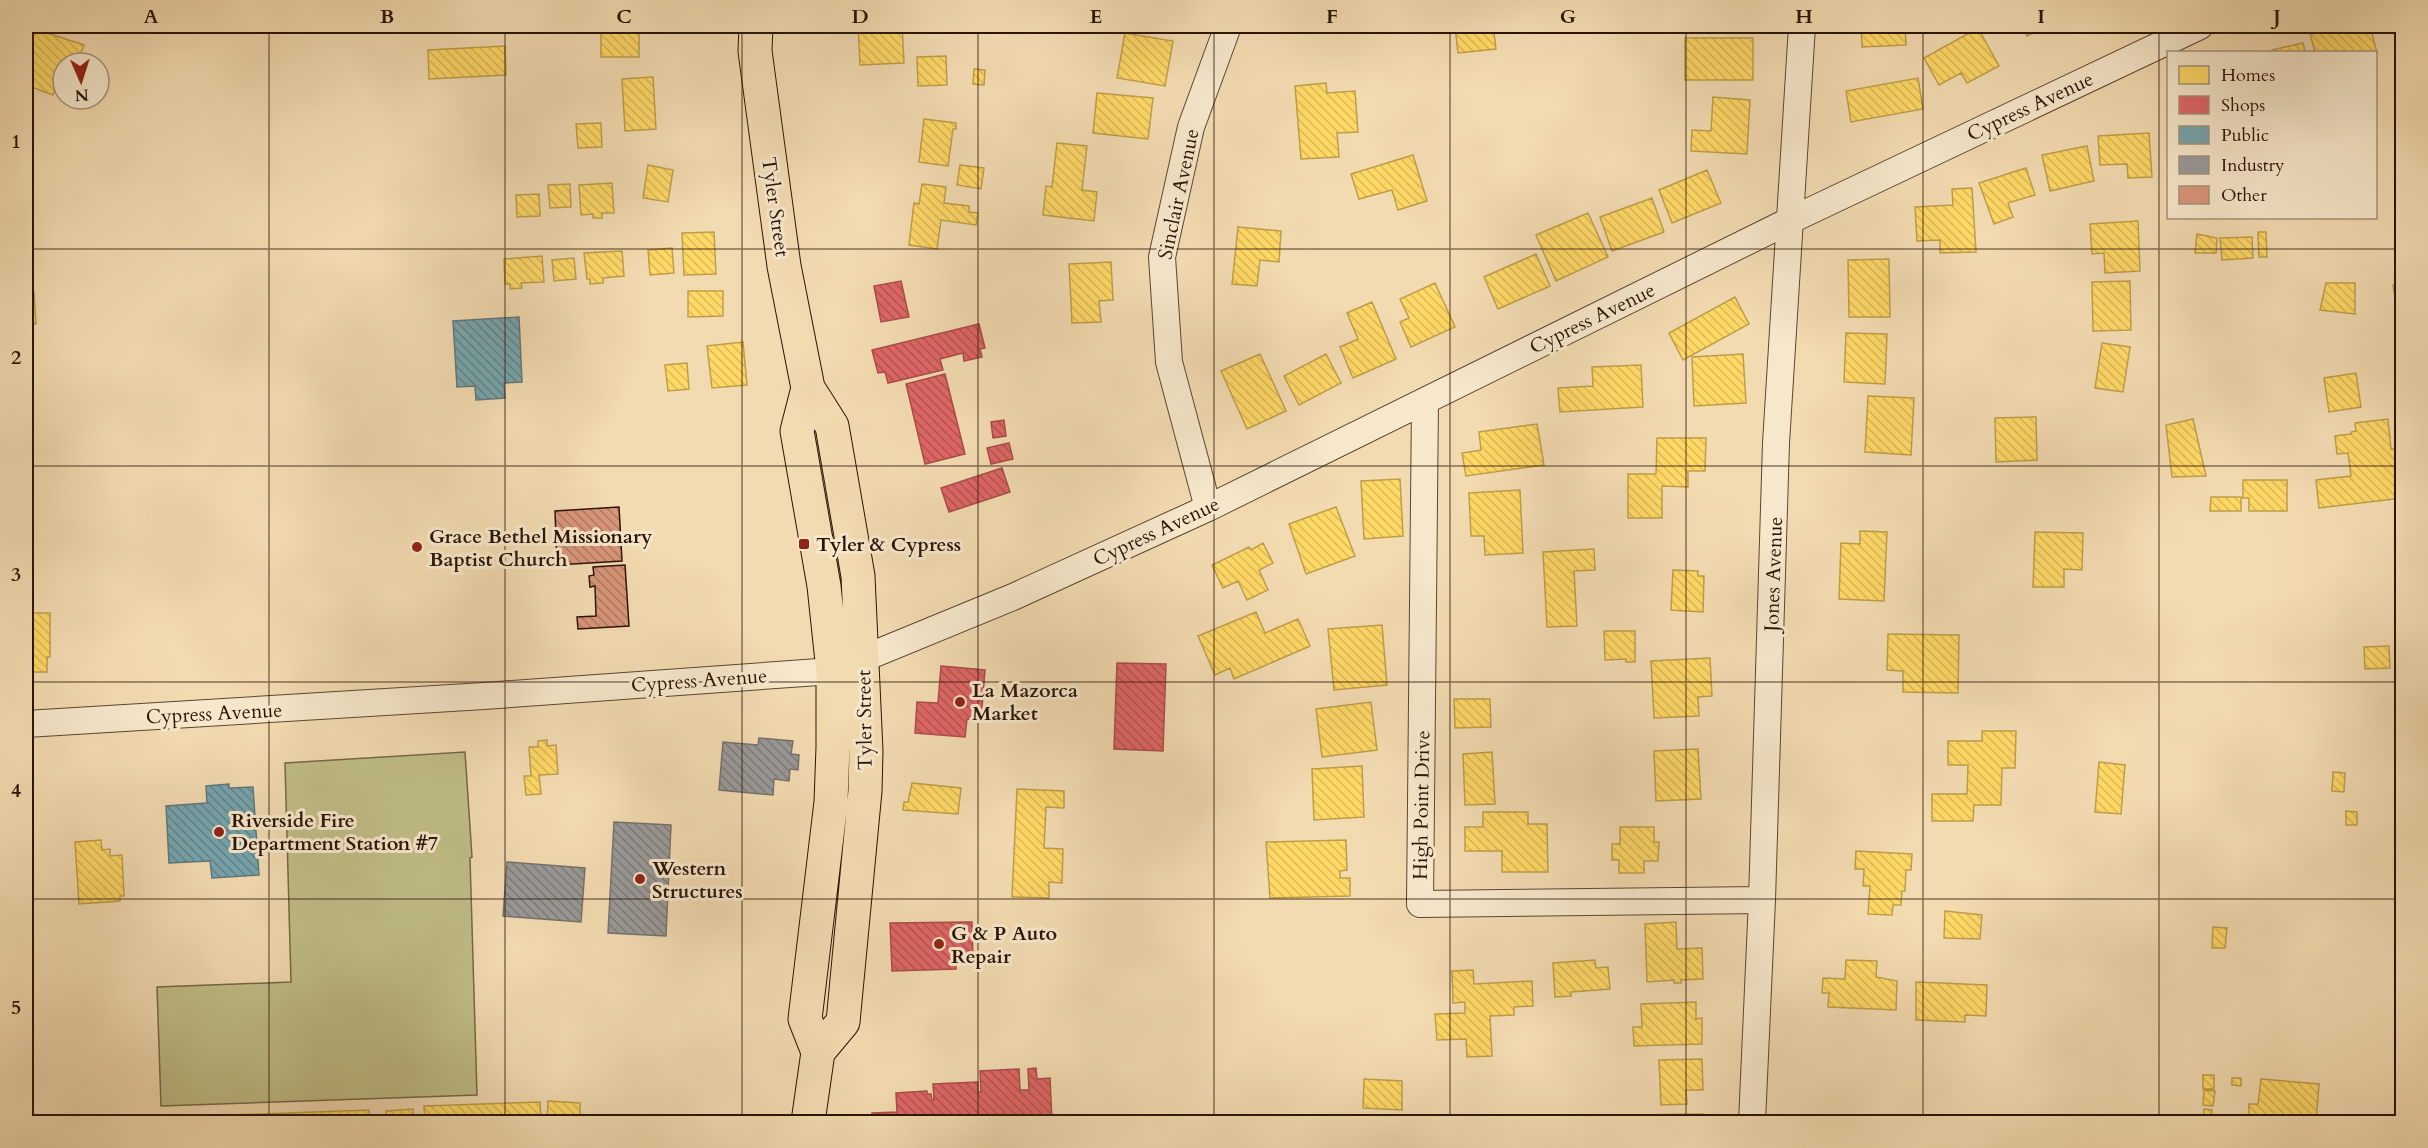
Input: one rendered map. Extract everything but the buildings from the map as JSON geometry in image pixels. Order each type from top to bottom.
[{"type":"main road","name":"Tyler Street","points":[[756,26],[755,51],[784,266],[808,388],[832,426],[858,576],[866,751],[865,791],[843,1022],[818,1052]]},
{"type":"main road","name":"Tyler Street","points":[[808,388],[797,431],[824,586],[833,671],[831,802],[805,1018],[818,1052],[808,1122]]},
{"type":"street","name":"Sinclair Avenue","points":[[1208,508],[1169,362],[1162,257],[1191,127],[1228,26]]},
{"type":"street","name":"Jones Avenue","points":[[1752,1122],[1762,900],[1776,443],[1802,26]]},
{"type":"street","name":"Cypress Avenue","points":[[26,724],[833,671],[1013,597],[1208,508],[1791,220],[2200,26]]},
{"type":"street","name":"High Point Drive","points":[[1425,401],[1420,904],[1762,900]]},
{"type":"shaded area","points":[[465,752],[472,857],[470,858],[477,1095],[161,1106],[157,987],[291,982],[285,763]]},
{"type":"place","name":"Tyler & Cypress","points":[[804,544]]},
{"type":"place","name":"Grace Bethel Missionary Baptist Church","points":[[417,547]]},
{"type":"place","name":"La Mazorca Market","points":[[960,702]]},
{"type":"place","name":"Riverside Fire Department Station #7","points":[[219,832]]},
{"type":"place","name":"Western Structures","points":[[640,879]]},
{"type":"place","name":"G & P Auto Repair","points":[[939,944]]}]
